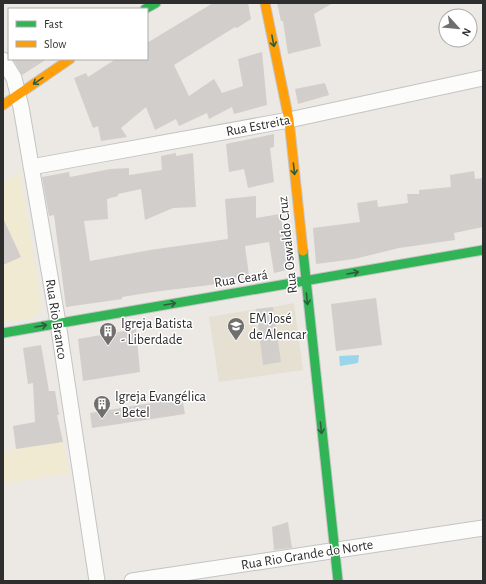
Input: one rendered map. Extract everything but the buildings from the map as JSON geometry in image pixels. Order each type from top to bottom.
[{"type":"street","points":[[147,8],[156,3]]},
{"type":"street","name":"Rua Oswaldo Cruz","points":[[265,3],[289,120],[305,282],[338,581]]},
{"type":"street","name":"Rua Rio Branco","points":[[3,60],[14,78],[19,94],[58,323],[97,581]]},
{"type":"street","points":[[3,105],[69,60]]},
{"type":"street","name":"Rua Estreita","points":[[31,167],[289,120],[483,78]]},
{"type":"street","name":"Rua Ceará","points":[[3,333],[305,282],[483,250]]},
{"type":"street","name":"Rua Rio Grande do Norte","points":[[132,581],[335,549],[483,528]]},
{"type":"shaded area","name":"EM José de Alencar","points":[[294,303],[303,370],[219,382],[209,317],[256,309],[263,364],[280,362],[273,307]]},
{"type":"sand","points":[[20,172],[42,308],[34,316],[25,320],[3,322],[3,182]]},
{"type":"sand","points":[[63,442],[69,473],[3,484],[3,451]]},
{"type":"water","points":[[359,355],[358,363],[340,366],[339,356]]},
{"type":"traffic: fast","points":[[147,8],[156,3]]},
{"type":"traffic: fast","points":[[3,333],[483,250]]},
{"type":"traffic: fast","points":[[303,251],[338,581]]},
{"type":"traffic: slow","points":[[265,3],[289,120],[303,251]]},
{"type":"traffic: slow","points":[[3,105],[69,60]]},
{"type":"place","name":"EM José de Alencar","points":[[236,341]]},
{"type":"place","name":"Igreja Batista - Liberdade","points":[[108,346]]},
{"type":"place","name":"Igreja Evangélica - Betel","points":[[102,419]]}]
